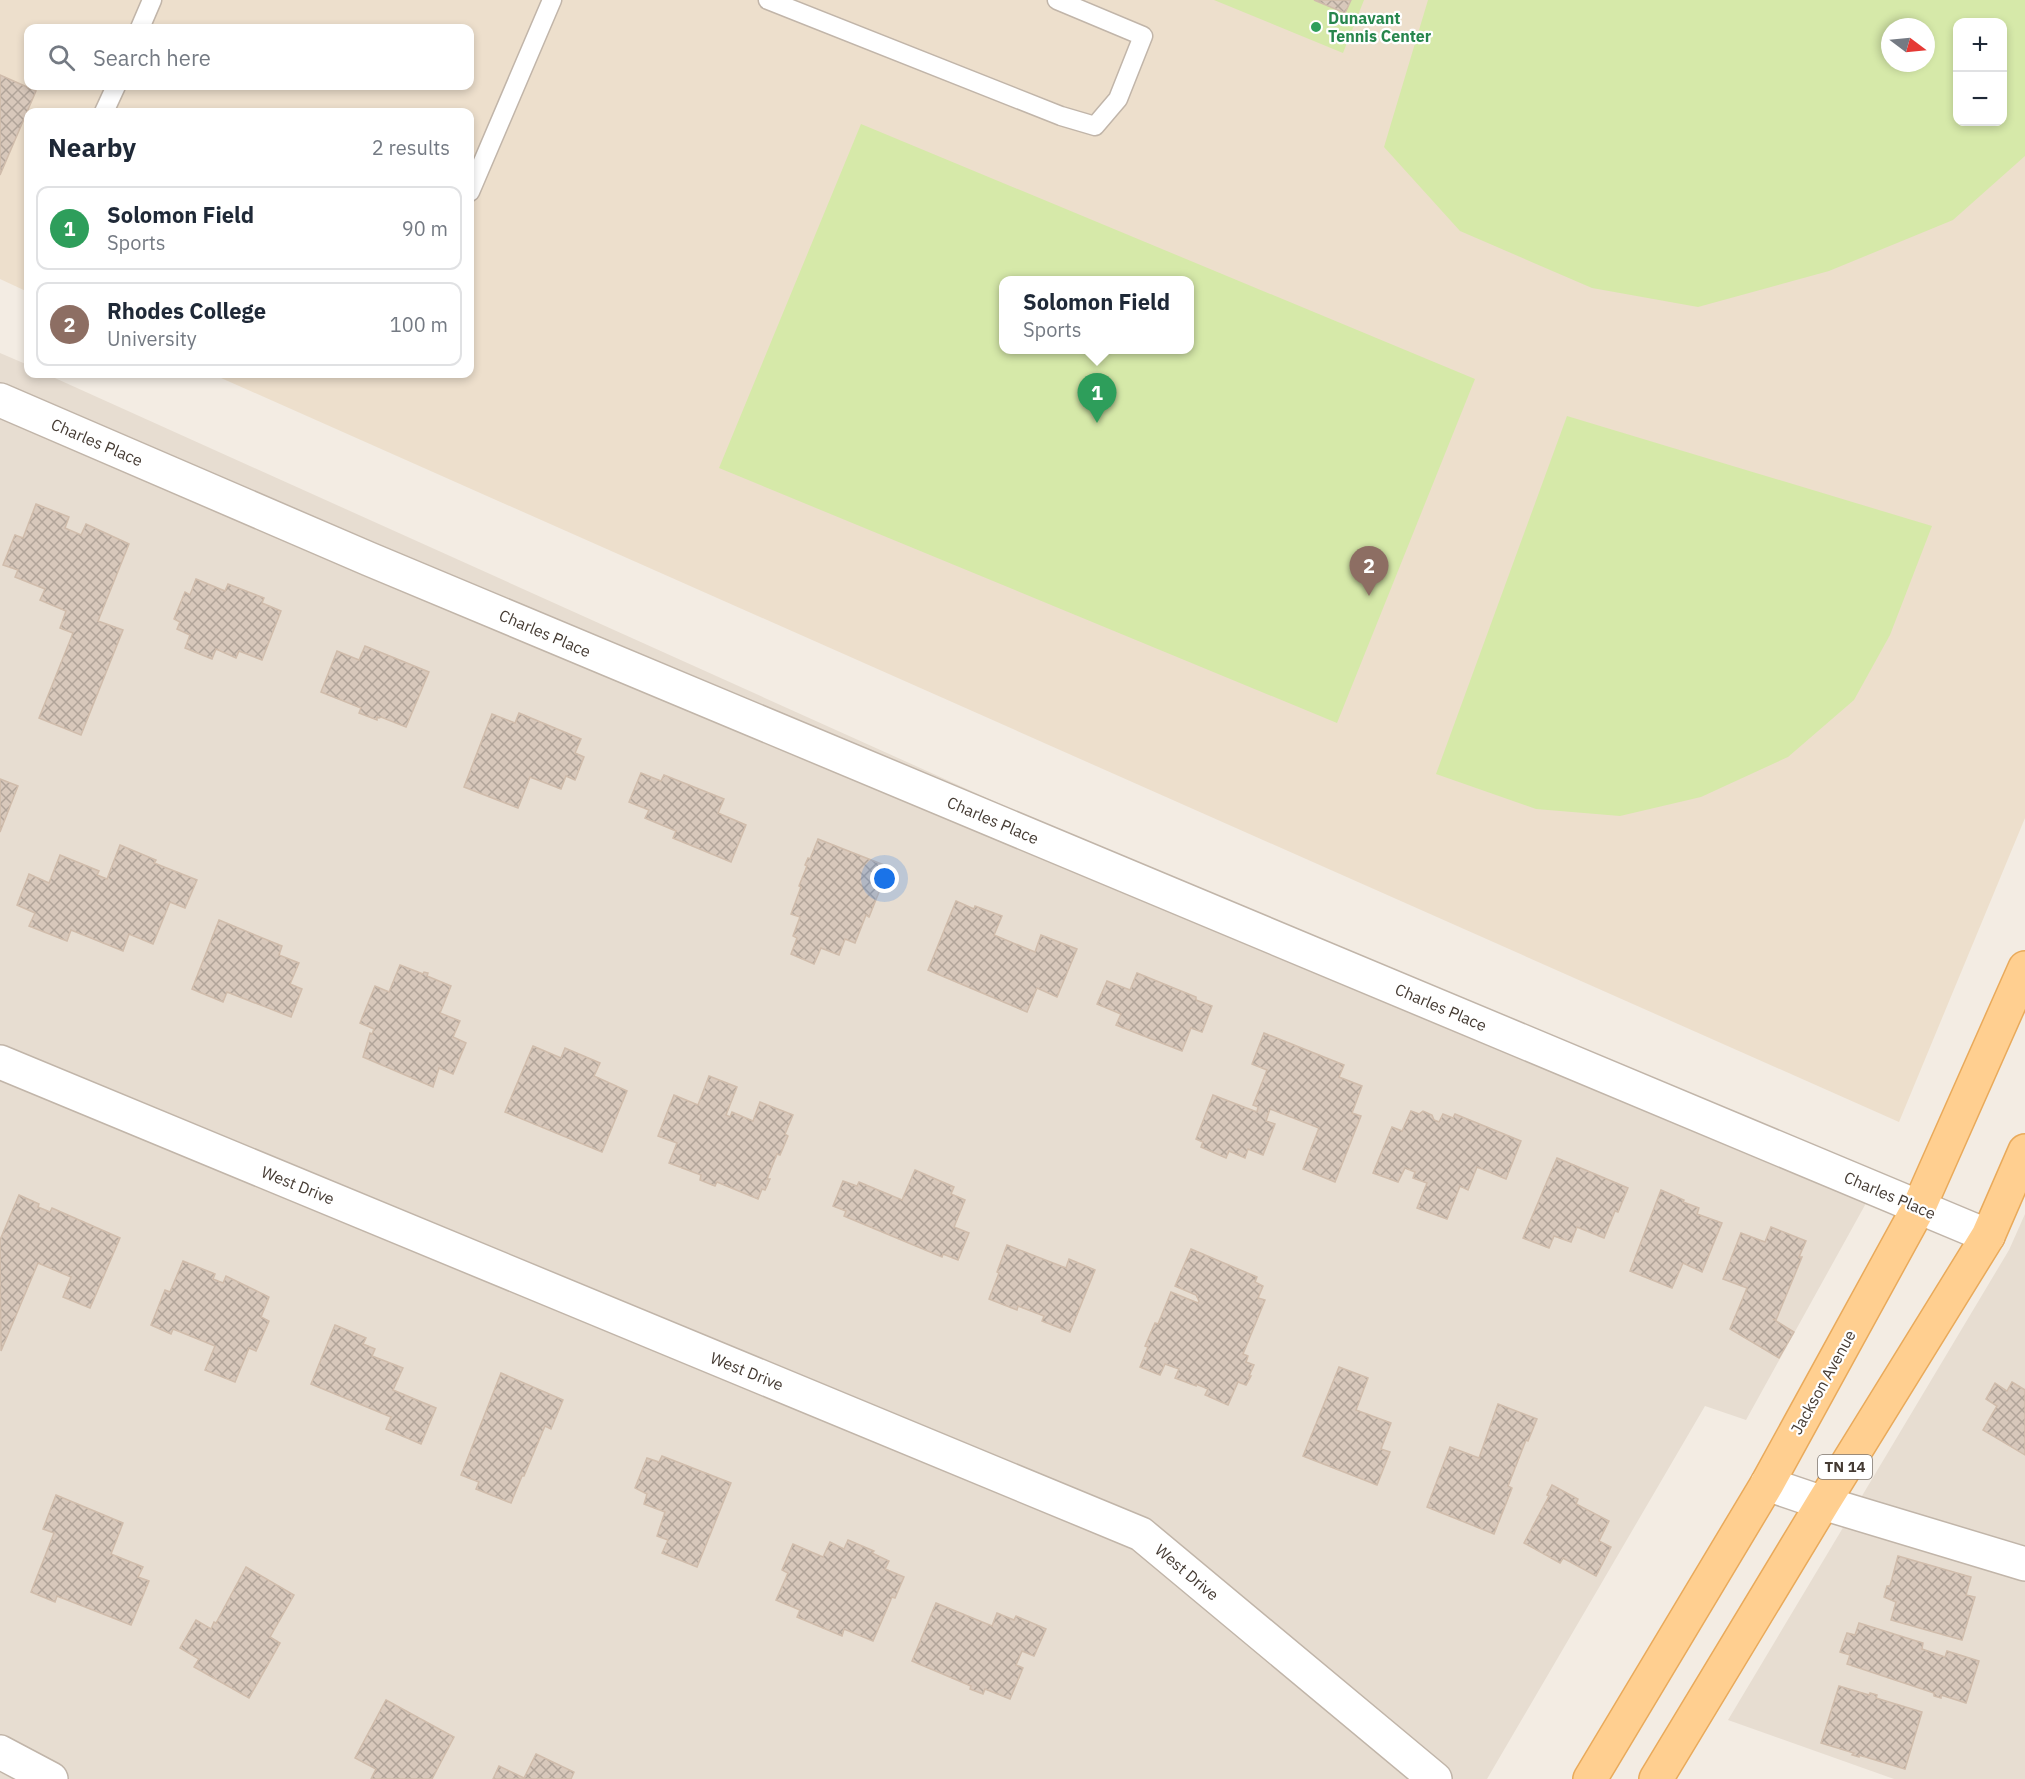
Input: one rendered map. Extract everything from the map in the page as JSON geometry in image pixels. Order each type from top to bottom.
[{"type":"main road","name":"Jackson Avenue","points":[[1590,1779],[1767,1484],[1919,1207],[2025,968]]},
{"type":"main road","name":"TN 14","points":[[1656,1779],[1988,1236],[2025,1151]]},
{"type":"street","name":"Charles Place","points":[[0,400],[380,564],[1988,1236]]},
{"type":"street","name":"West Drive","points":[[0,1062],[1141,1534],[1436,1779]]},
{"type":"street","points":[[1767,1484],[2025,1564]]},
{"type":"street","points":[[0,1752],[51,1779]]},
{"type":"lane","points":[[142,24],[152,0]]},
{"type":"lane","points":[[474,183],[552,0]]},
{"type":"lane","points":[[768,0],[1050,112],[1095,126],[1118,99],[1143,36],[1057,0]]},
{"type":"lane","points":[[106,108],[114,90]]},
{"type":"shaded area","points":[[0,0],[2025,0],[2025,818],[1899,1122],[221,378],[474,378],[474,108],[24,108],[24,290],[0,279]]},
{"type":"shaded area","points":[[0,353],[24,363],[24,378],[55,378],[1870,1196],[1746,1420],[1705,1406],[1487,1779],[0,1779]]},
{"type":"shaded area","points":[[2025,1214],[2025,1779],[1894,1779],[1728,1720],[2009,1250]]},
{"type":"green space","name":"Dunavant Tennis Center","points":[[1214,0],[1364,0],[1343,53]]},
{"type":"green space","points":[[1428,0],[2025,0],[2025,156],[1953,220],[1829,271],[1698,307],[1592,288],[1460,231],[1384,147]]},
{"type":"green space","points":[[861,124],[1475,379],[1337,723],[719,468]]},
{"type":"green space","points":[[1567,416],[1932,526],[1890,635],[1854,700],[1788,757],[1701,797],[1620,816],[1536,809],[1436,774]]},
{"type":"building","points":[[1314,0],[1351,0],[1345,13]]},
{"type":"building","points":[[0,75],[24,86],[24,90],[36,91],[29,108],[24,108],[24,119],[0,175]]},
{"type":"building","points":[[36,504],[69,517],[65,528],[81,535],[86,524],[129,544],[98,621],[123,630],[81,735],[39,718],[73,633],[60,628],[66,611],[40,600],[45,589],[15,577],[18,570],[3,565],[15,535],[23,538]]},
{"type":"building","points":[[196,579],[225,591],[228,584],[264,598],[262,603],[281,611],[262,660],[239,651],[236,658],[216,649],[212,659],[185,648],[190,635],[177,629],[180,622],[174,619],[185,592],[190,595]]},
{"type":"building","points":[[365,646],[429,672],[406,727],[381,717],[377,717],[377,720],[359,713],[361,708],[321,692],[337,651],[359,660]]},
{"type":"building","points":[[519,713],[581,739],[575,753],[584,757],[575,780],[566,776],[561,789],[530,777],[518,808],[464,787],[492,714],[515,723]]},
{"type":"building","points":[[641,773],[661,781],[664,775],[724,799],[718,813],[746,825],[731,862],[673,838],[676,831],[645,818],[649,810],[629,802]]},
{"type":"building","points":[[0,779],[18,786],[0,832]]},
{"type":"building","points":[[818,839],[889,867],[869,917],[866,915],[855,943],[845,939],[839,955],[821,948],[814,964],[791,954],[797,938],[793,936],[800,917],[791,914],[807,866],[805,865]]},
{"type":"building","points":[[120,845],[156,860],[154,863],[197,880],[185,908],[170,902],[153,944],[129,934],[123,951],[71,930],[67,941],[29,926],[35,913],[17,905],[29,874],[49,883],[60,855],[99,871],[97,875],[107,879]]},
{"type":"building","points":[[956,901],[974,909],[975,906],[1002,916],[994,935],[1035,952],[1041,935],[1077,949],[1057,997],[1037,988],[1027,1012],[928,970]]},
{"type":"building","points":[[219,920],[282,946],[279,955],[299,963],[290,984],[302,989],[291,1017],[227,992],[223,1002],[192,989]]},
{"type":"building","points":[[400,965],[423,974],[428,973],[427,976],[451,986],[440,1013],[460,1021],[453,1037],[466,1043],[453,1074],[439,1068],[433,1087],[363,1057],[370,1033],[372,1034],[374,1029],[360,1023],[375,986],[389,992]]},
{"type":"building","points":[[1137,973],[1212,1006],[1202,1032],[1191,1028],[1182,1051],[1116,1025],[1121,1014],[1097,1004],[1107,981],[1130,990]]},
{"type":"building","points":[[1264,1033],[1344,1065],[1339,1077],[1362,1086],[1352,1113],[1361,1116],[1335,1182],[1303,1169],[1319,1128],[1270,1109],[1266,1121],[1275,1124],[1263,1155],[1248,1149],[1245,1158],[1229,1151],[1226,1158],[1201,1147],[1203,1142],[1196,1139],[1213,1095],[1257,1112],[1258,1107],[1253,1105],[1267,1070],[1252,1064]]},
{"type":"building","points":[[533,1046],[561,1058],[565,1048],[600,1063],[594,1076],[627,1091],[602,1152],[505,1112]]},
{"type":"building","points":[[709,1076],[737,1087],[726,1115],[730,1117],[732,1112],[753,1121],[760,1102],[793,1115],[785,1134],[788,1136],[780,1155],[777,1154],[765,1190],[762,1189],[758,1199],[717,1182],[715,1186],[700,1180],[701,1175],[669,1163],[677,1143],[658,1136],[674,1095],[698,1105]]},
{"type":"building","points":[[1411,1111],[1419,1114],[1423,1111],[1432,1115],[1434,1120],[1439,1122],[1443,1114],[1453,1118],[1455,1114],[1521,1141],[1506,1179],[1477,1167],[1468,1190],[1460,1186],[1447,1219],[1417,1208],[1427,1183],[1413,1178],[1415,1172],[1405,1168],[1398,1182],[1373,1173],[1392,1127],[1402,1131]]},
{"type":"building","points":[[1557,1158],[1628,1188],[1604,1238],[1577,1227],[1571,1242],[1554,1236],[1549,1248],[1523,1238]]},
{"type":"building","points":[[915,1170],[954,1187],[951,1194],[965,1200],[954,1227],[969,1233],[958,1260],[943,1254],[942,1257],[844,1216],[846,1211],[833,1206],[843,1181],[857,1186],[859,1182],[902,1200]]},
{"type":"building","points":[[1661,1190],[1699,1208],[1697,1214],[1722,1223],[1702,1272],[1683,1263],[1672,1288],[1630,1271]]},
{"type":"building","points":[[19,1195],[39,1204],[38,1207],[50,1212],[52,1208],[120,1238],[90,1308],[63,1297],[71,1277],[38,1263],[1,1351],[0,1240]]},
{"type":"building","points":[[1771,1227],[1806,1241],[1799,1257],[1802,1257],[1776,1320],[1773,1319],[1794,1332],[1779,1358],[1730,1329],[1747,1288],[1723,1279],[1741,1233],[1765,1242]]},
{"type":"building","points":[[1007,1245],[1066,1268],[1069,1259],[1095,1270],[1070,1332],[1042,1321],[1044,1316],[1018,1306],[1017,1310],[989,1299]]},
{"type":"building","points":[[1191,1249],[1257,1277],[1255,1282],[1263,1286],[1258,1298],[1265,1300],[1243,1354],[1248,1356],[1246,1362],[1254,1365],[1249,1376],[1251,1376],[1246,1385],[1238,1382],[1228,1405],[1205,1395],[1208,1389],[1175,1378],[1179,1369],[1165,1364],[1160,1375],[1140,1367],[1148,1347],[1145,1346],[1155,1323],[1158,1324],[1171,1292],[1198,1303],[1199,1301],[1196,1295],[1175,1286]]},
{"type":"building","points":[[183,1261],[215,1274],[213,1279],[223,1283],[226,1276],[269,1297],[261,1317],[269,1321],[256,1351],[249,1348],[235,1382],[205,1370],[215,1346],[173,1329],[171,1334],[151,1325],[165,1290],[170,1292]]},
{"type":"building","points":[[335,1325],[366,1338],[363,1344],[375,1349],[372,1356],[403,1368],[393,1390],[436,1408],[421,1444],[386,1429],[391,1417],[311,1384]]},
{"type":"building","points":[[1339,1367],[1368,1378],[1356,1410],[1391,1423],[1381,1449],[1390,1452],[1377,1485],[1303,1456]]},
{"type":"building","points":[[501,1373],[563,1400],[551,1429],[545,1426],[511,1503],[476,1489],[479,1482],[461,1475]]},
{"type":"building","points":[[2012,1382],[2025,1390],[2025,1455],[1983,1430],[1997,1406],[1986,1399],[1995,1383],[2007,1391]]},
{"type":"building","points":[[1498,1404],[1537,1419],[1508,1486],[1512,1488],[1494,1534],[1427,1507],[1450,1447],[1479,1458]]},
{"type":"building","points":[[662,1456],[731,1483],[697,1567],[662,1553],[668,1540],[657,1536],[665,1512],[644,1504],[647,1494],[635,1488],[647,1458],[659,1462]]},
{"type":"building","points":[[1552,1485],[1578,1499],[1576,1504],[1609,1521],[1599,1541],[1611,1547],[1596,1576],[1563,1558],[1560,1563],[1524,1543],[1549,1496],[1547,1495]]},
{"type":"building","points":[[56,1495],[123,1523],[111,1554],[143,1567],[138,1577],[149,1581],[131,1625],[57,1596],[55,1602],[31,1592],[54,1533],[43,1529]]},
{"type":"building","points":[[848,1540],[874,1551],[872,1553],[889,1561],[885,1569],[904,1577],[895,1598],[892,1597],[873,1641],[844,1629],[842,1636],[797,1617],[800,1610],[776,1600],[788,1573],[782,1570],[793,1544],[823,1557],[830,1542],[844,1549]]},
{"type":"building","points":[[1898,1556],[1971,1577],[1966,1595],[1975,1597],[1962,1640],[1891,1620],[1896,1602],[1884,1597],[1887,1586],[1890,1586]]},
{"type":"building","points":[[246,1567],[294,1595],[270,1637],[280,1643],[249,1698],[194,1667],[199,1659],[180,1648],[196,1620],[211,1629],[214,1622],[216,1623]]},
{"type":"building","points":[[936,1603],[992,1626],[997,1613],[1014,1620],[1016,1616],[1046,1629],[1034,1656],[1022,1651],[1016,1665],[1023,1668],[1010,1699],[985,1689],[983,1694],[970,1689],[971,1686],[912,1661]]},
{"type":"building","points":[[1859,1623],[1923,1643],[1922,1649],[1945,1657],[1947,1651],[1979,1661],[1966,1703],[1941,1695],[1941,1698],[1934,1696],[1934,1693],[1847,1664],[1850,1655],[1840,1652],[1847,1633],[1855,1635]]},
{"type":"building","points":[[1839,1686],[1869,1695],[1870,1693],[1877,1695],[1876,1698],[1922,1712],[1905,1769],[1852,1755],[1854,1753],[1821,1743]]},
{"type":"building","points":[[386,1700],[454,1737],[432,1779],[371,1779],[376,1769],[355,1758]]},
{"type":"building","points":[[536,1754],[574,1772],[571,1779],[493,1779],[499,1766],[524,1778]]},
{"type":"place","name":"Dunavant Tennis Center","points":[[1316,27]]},
{"type":"place","name":"Solomon Field","points":[[1097,423]]},
{"type":"place","name":"Rhodes College","points":[[1369,596]]}]
